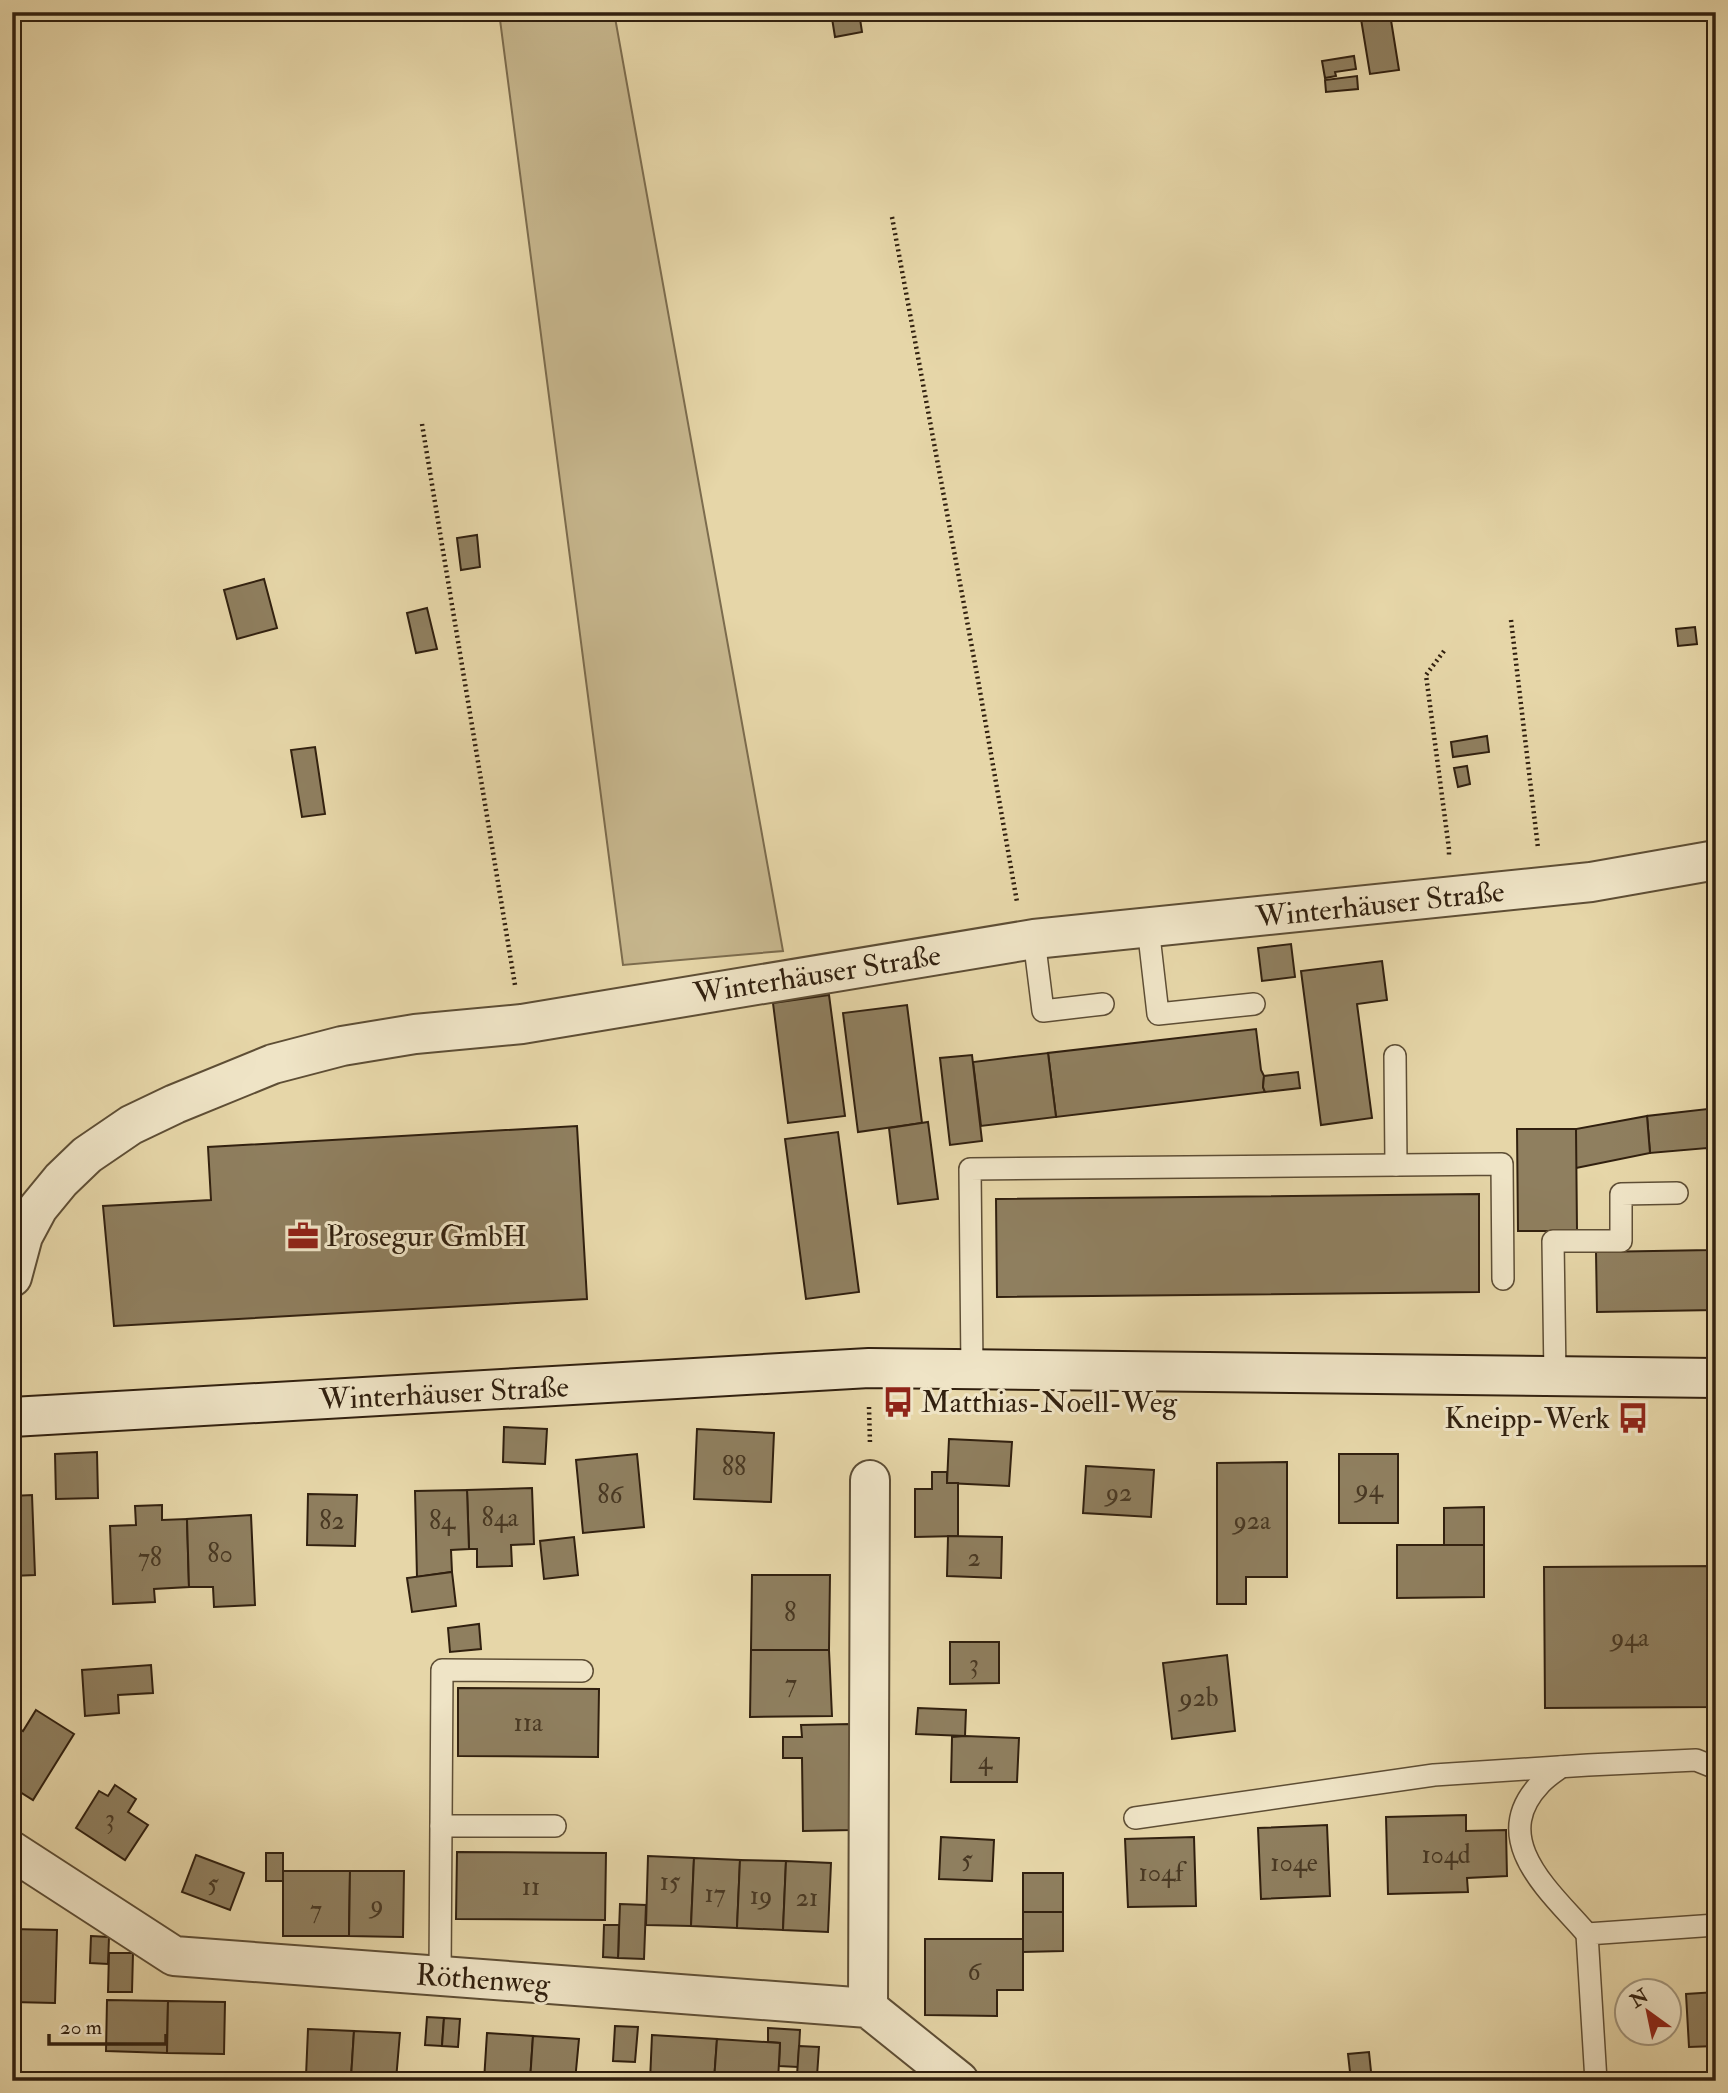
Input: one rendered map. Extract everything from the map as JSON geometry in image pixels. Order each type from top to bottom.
[{"type":"street","name":"Winterhäuser Straße","points":[[12,1277],[23,1236],[38,1208],[61,1180],[87,1155],[131,1125],[176,1104],[273,1064],[331,1049],[415,1034],[522,1024],[1029,940],[1591,882],[1716,860]]},
{"type":"street","name":"Winterhäuser Straße","points":[[12,1417],[869,1368],[1716,1378]]},
{"type":"street","points":[[870,1480],[867,2008],[959,2081]]},
{"type":"street","name":"Röthenweg","points":[[12,1851],[174,1956],[867,2008]]},
{"type":"lane","points":[[1148,927],[1158,1014],[1254,1004]]},
{"type":"lane","points":[[1029,940],[1043,1011],[1104,1004]]},
{"type":"lane","points":[[1395,1056],[1396,1165]]},
{"type":"lane","points":[[972,1369],[970,1169],[1502,1164],[1503,1279]]},
{"type":"lane","points":[[1555,1376],[1553,1241],[1621,1241],[1620,1194],[1677,1193]]},
{"type":"lane","points":[[440,1976],[442,1670],[582,1671]]},
{"type":"lane","points":[[1135,1818],[1434,1775],[1696,1760],[1716,1768]]},
{"type":"lane","points":[[1561,1767],[1541,1783],[1527,1800],[1521,1818],[1520,1842],[1531,1868],[1587,1934],[1596,2081]]},
{"type":"lane","points":[[441,1826],[555,1826]]},
{"type":"lane","points":[[1587,1934],[1716,1925]]},
{"type":"path","points":[[892,217],[1029,940]]},
{"type":"path","points":[[422,424],[522,1024]]},
{"type":"path","points":[[1511,620],[1542,887]]},
{"type":"path","points":[[1436,898],[1448,875],[1449,849],[1426,675],[1444,651]]},
{"type":"path","points":[[869,1368],[870,1480]]},
{"type":"shaded area","points":[[499,12],[614,12],[783,951],[623,965]]},
{"type":"building","points":[[831,12],[859,12],[862,32],[835,37]]},
{"type":"building","points":[[1390,14],[1399,70],[1370,74],[1361,19]]},
{"type":"building","points":[[1354,56],[1356,69],[1335,72],[1336,76],[1325,78],[1322,61]]},
{"type":"building","points":[[1357,76],[1358,89],[1326,92],[1325,80]]},
{"type":"building","points":[[477,535],[480,567],[461,570],[457,538]]},
{"type":"building","points":[[264,579],[277,628],[237,639],[224,590]]},
{"type":"building","points":[[427,608],[437,649],[416,653],[407,613]]},
{"type":"building","points":[[1695,627],[1697,644],[1678,646],[1676,629]]},
{"type":"building","points":[[1487,736],[1489,752],[1453,757],[1451,742]]},
{"type":"building","points":[[315,747],[325,814],[302,817],[291,750]]},
{"type":"building","points":[[1467,766],[1470,784],[1458,787],[1454,768]]},
{"type":"building","points":[[1291,944],[1295,977],[1262,981],[1258,948]]},
{"type":"building","points":[[1382,961],[1387,1000],[1357,1004],[1372,1118],[1321,1125],[1301,971]]},
{"type":"building","points":[[829,995],[845,1116],[788,1123],[773,1003]]},
{"type":"building","points":[[907,1005],[922,1123],[858,1132],[843,1013]]},
{"type":"building","points":[[1256,1029],[1265,1092],[1056,1117],[1048,1053]]},
{"type":"building","points":[[1048,1053],[1056,1117],[981,1126],[973,1062]]},
{"type":"building","points":[[972,1055],[982,1141],[950,1145],[940,1058]]},
{"type":"building","points":[[1298,1072],[1300,1088],[1265,1092],[1264,1076]]},
{"type":"building","points":[[1716,1108],[1716,1176],[1709,1176],[1707,1148],[1650,1153],[1647,1116]]},
{"type":"building","points":[[1647,1116],[1650,1153],[1576,1168],[1576,1129]]},
{"type":"building","points":[[928,1122],[938,1199],[898,1204],[889,1128]]},
{"type":"building","points":[[577,1126],[587,1299],[114,1326],[103,1206],[211,1200],[208,1147]]},
{"type":"building","points":[[1517,1129],[1576,1129],[1577,1231],[1518,1231]]},
{"type":"building","points":[[838,1132],[859,1292],[806,1299],[785,1139]]},
{"type":"building","points":[[1709,1176],[1716,1176],[1716,1310],[1597,1312],[1596,1252],[1711,1250]]},
{"type":"building","points":[[1479,1194],[1479,1292],[997,1297],[996,1199]]},
{"type":"building","points":[[504,1427],[547,1429],[545,1464],[503,1462]]},
{"type":"building","points":[[697,1429],[774,1433],[771,1502],[694,1499]]},
{"type":"building","points":[[949,1439],[1012,1442],[1009,1486],[947,1483]]},
{"type":"building","points":[[97,1452],[98,1498],[56,1499],[55,1454]]},
{"type":"building","points":[[637,1454],[644,1527],[583,1533],[576,1460]]},
{"type":"building","points":[[1339,1454],[1398,1454],[1398,1523],[1339,1523]]},
{"type":"building","points":[[1287,1462],[1287,1577],[1246,1577],[1246,1604],[1217,1604],[1217,1463]]},
{"type":"building","points":[[1086,1466],[1154,1470],[1151,1517],[1083,1513]]},
{"type":"building","points":[[932,1472],[947,1472],[947,1483],[958,1483],[958,1536],[915,1537],[915,1489],[932,1489]]},
{"type":"building","points":[[532,1488],[534,1544],[511,1545],[512,1566],[477,1567],[477,1549],[469,1549],[467,1490]]},
{"type":"building","points":[[467,1490],[469,1549],[451,1550],[452,1572],[417,1577],[415,1491]]},
{"type":"building","points":[[308,1494],[357,1495],[355,1546],[307,1545]]},
{"type":"building","points":[[32,1495],[35,1575],[12,1576],[12,1496]]},
{"type":"building","points":[[162,1505],[162,1520],[187,1519],[189,1587],[154,1589],[155,1602],[113,1604],[110,1526],[136,1525],[135,1506]]},
{"type":"building","points":[[1484,1507],[1484,1545],[1444,1545],[1444,1508]]},
{"type":"building","points":[[251,1515],[255,1605],[214,1607],[213,1587],[189,1587],[187,1519]]},
{"type":"building","points":[[948,1536],[1002,1537],[1001,1578],[947,1576]]},
{"type":"building","points":[[574,1537],[578,1575],[544,1579],[540,1541]]},
{"type":"building","points":[[1397,1545],[1484,1545],[1484,1597],[1397,1598]]},
{"type":"building","points":[[1716,1566],[1716,1707],[1545,1708],[1544,1567]]},
{"type":"building","points":[[452,1572],[456,1606],[412,1612],[407,1578]]},
{"type":"building","points":[[752,1575],[830,1575],[829,1650],[751,1650]]},
{"type":"building","points":[[479,1624],[481,1649],[450,1652],[448,1628]]},
{"type":"building","points":[[950,1642],[999,1642],[999,1683],[950,1684]]},
{"type":"building","points":[[751,1650],[829,1650],[832,1716],[750,1717]]},
{"type":"building","points":[[1227,1655],[1235,1731],[1172,1739],[1163,1663]]},
{"type":"building","points":[[151,1665],[153,1693],[118,1695],[119,1713],[85,1716],[82,1670]]},
{"type":"building","points":[[458,1688],[599,1689],[598,1757],[458,1756]]},
{"type":"building","points":[[918,1708],[966,1710],[965,1736],[916,1734]]},
{"type":"building","points":[[36,1710],[74,1734],[33,1800],[12,1787],[12,1724],[23,1731]]},
{"type":"building","points":[[850,1724],[852,1830],[803,1831],[802,1758],[783,1758],[783,1737],[802,1737],[801,1725]]},
{"type":"building","points":[[952,1737],[1019,1738],[1017,1782],[951,1782]]},
{"type":"building","points":[[115,1785],[136,1799],[128,1812],[148,1825],[125,1860],[76,1828],[99,1791],[108,1796]]},
{"type":"building","points":[[1466,1815],[1466,1831],[1506,1830],[1507,1876],[1467,1878],[1468,1892],[1388,1894],[1386,1817]]},
{"type":"building","points":[[1327,1825],[1330,1896],[1261,1899],[1258,1828]]},
{"type":"building","points":[[941,1837],[994,1840],[992,1881],[939,1879]]},
{"type":"building","points":[[1194,1837],[1196,1906],[1128,1907],[1125,1839]]},
{"type":"building","points":[[457,1852],[606,1853],[605,1920],[456,1919]]},
{"type":"building","points":[[266,1853],[283,1853],[283,1881],[266,1881]]},
{"type":"building","points":[[196,1855],[244,1873],[230,1910],[182,1892]]},
{"type":"building","points":[[648,1856],[694,1858],[691,1926],[646,1925]]},
{"type":"building","points":[[694,1858],[740,1860],[737,1928],[691,1926]]},
{"type":"building","points":[[740,1860],[786,1861],[783,1930],[737,1928]]},
{"type":"building","points":[[786,1861],[831,1863],[828,1932],[783,1930]]},
{"type":"building","points":[[283,1871],[350,1871],[349,1936],[283,1936]]},
{"type":"building","points":[[350,1871],[404,1871],[403,1937],[349,1936]]},
{"type":"building","points":[[1023,1873],[1063,1873],[1063,1912],[1023,1912]]},
{"type":"building","points":[[620,1904],[646,1905],[644,1959],[618,1958]]},
{"type":"building","points":[[1023,1912],[1063,1912],[1063,1951],[1023,1952]]},
{"type":"building","points":[[604,1925],[619,1925],[618,1958],[603,1957]]},
{"type":"building","points":[[12,1929],[57,1930],[55,2003],[12,2002]]},
{"type":"building","points":[[91,1936],[109,1937],[108,1964],[90,1963]]},
{"type":"building","points":[[925,1939],[1023,1939],[1023,1990],[997,1990],[997,2016],[925,2015]]},
{"type":"building","points":[[109,1953],[133,1953],[132,1992],[108,1992]]},
{"type":"building","points":[[1716,1992],[1716,2046],[1689,2047],[1686,1994]]},
{"type":"building","points":[[107,2000],[168,2001],[167,2053],[106,2051]]},
{"type":"building","points":[[168,2001],[225,2002],[224,2054],[167,2053]]},
{"type":"building","points":[[427,2017],[444,2018],[442,2046],[425,2045]]},
{"type":"building","points":[[444,2018],[460,2019],[458,2047],[442,2046]]},
{"type":"building","points":[[615,2026],[638,2027],[635,2062],[613,2061]]},
{"type":"building","points":[[768,2028],[800,2030],[798,2067],[779,2066],[780,2043],[768,2042]]},
{"type":"building","points":[[308,2029],[354,2031],[351,2078],[306,2076]]},
{"type":"building","points":[[354,2031],[400,2033],[396,2080],[351,2078]]},
{"type":"building","points":[[487,2033],[533,2036],[530,2081],[484,2081]]},
{"type":"building","points":[[652,2035],[717,2039],[714,2081],[650,2081]]},
{"type":"building","points":[[533,2036],[579,2039],[575,2081],[530,2081]]},
{"type":"building","points":[[717,2039],[780,2043],[778,2081],[714,2081]]},
{"type":"building","points":[[799,2046],[819,2047],[817,2076],[797,2075]]},
{"type":"building","points":[[1369,2052],[1372,2081],[1351,2081],[1348,2054]]},
{"type":"building","points":[[817,2076],[872,2080],[816,2081]]},
{"type":"place","name":"Prosegur GmbH","points":[[303,1236]]},
{"type":"place","name":"Matthias-Noell-Weg","points":[[898,1402]]},
{"type":"place","name":"Kneipp-Werk","points":[[1633,1418]]}]
